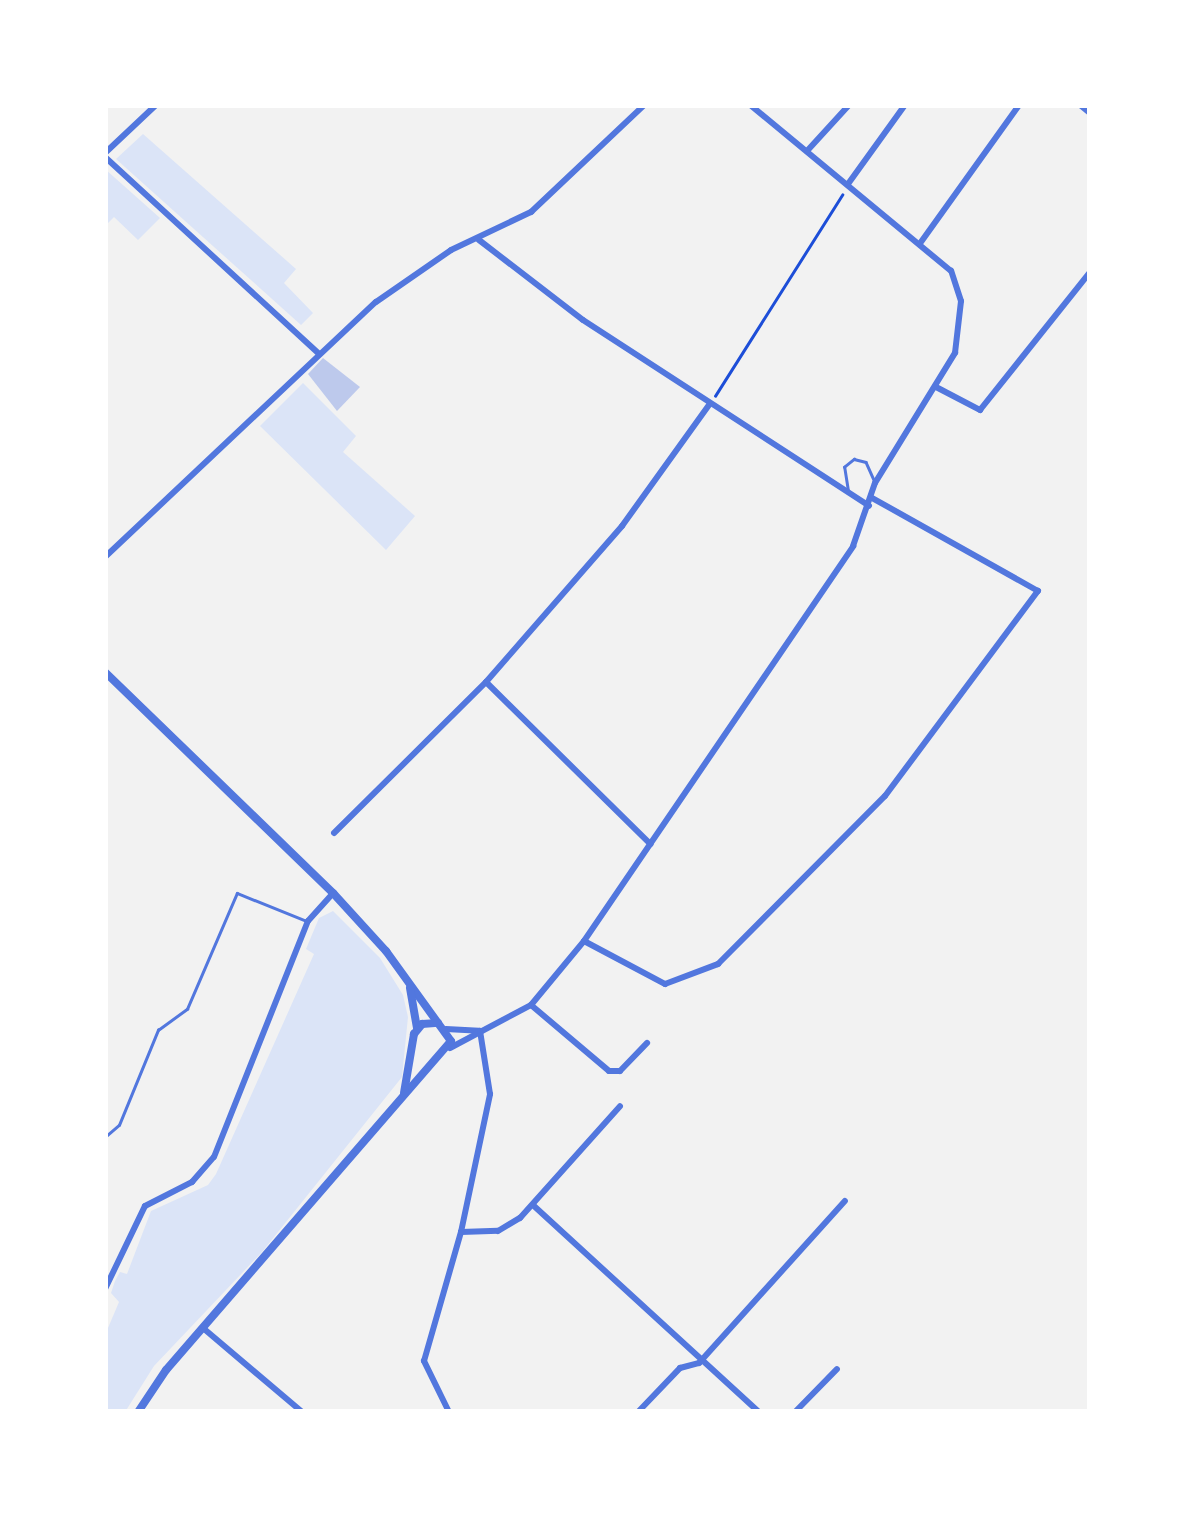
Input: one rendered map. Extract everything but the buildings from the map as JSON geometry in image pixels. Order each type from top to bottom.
[{"type":"street","points":[[156,105],[105,155],[319,354]]},
{"type":"street","points":[[105,557],[319,354],[412,274],[539,206],[644,105]]},
{"type":"street","points":[[139,1410],[203,1328],[436,1060],[450,1048],[532,1005],[584,941],[853,546],[875,483],[936,387],[960,335],[961,301],[950,271],[921,242],[750,105]]},
{"type":"street","points":[[807,151],[849,105]]},
{"type":"street","points":[[848,184],[905,105]]},
{"type":"street","points":[[921,242],[1019,105]]},
{"type":"street","points":[[1080,105],[1090,113]]},
{"type":"street","points":[[478,239],[709,405],[869,507]]},
{"type":"street","points":[[936,387],[980,410],[1090,272]]},
{"type":"street","points":[[334,833],[486,682],[622,526],[709,405]]},
{"type":"street","points":[[584,941],[666,984],[718,964],[885,796],[1038,590],[872,497]]},
{"type":"street","points":[[105,672],[333,893],[444,1026],[450,1048]]},
{"type":"street","points":[[486,682],[650,844]]},
{"type":"street","points":[[105,1289],[145,1206],[192,1182],[214,1157],[308,922],[333,893]]},
{"type":"street","points":[[402,1097],[415,1052],[417,1028],[410,985]]},
{"type":"street","points":[[532,1005],[609,1071],[620,1071],[647,1043]]},
{"type":"street","points":[[417,1028],[444,1026],[480,1031]]},
{"type":"street","points":[[449,1412],[424,1361],[461,1232],[490,1094],[480,1031]]},
{"type":"street","points":[[415,1052],[436,1060]]},
{"type":"street","points":[[461,1232],[498,1231],[534,1206],[620,1106]]},
{"type":"street","points":[[699,1364],[846,1201]]},
{"type":"street","points":[[534,1206],[699,1364]]},
{"type":"street","points":[[203,1328],[302,1412]]},
{"type":"street","points":[[638,1412],[680,1368],[707,1362],[760,1412]]},
{"type":"street","points":[[795,1412],[837,1369]]},
{"type":"lane","points":[[850,496],[849,461],[866,462],[875,483]]},
{"type":"lane","points":[[105,1137],[119,1124],[160,1026],[187,1009],[238,893],[308,922]]},
{"type":"path","points":[[709,405],[848,184]]},
{"type":"shaded area","points":[[143,134],[296,269],[284,283],[313,313],[301,325],[116,159]]},
{"type":"shaded area","points":[[105,169],[160,218],[138,240],[114,217],[105,226]]},
{"type":"shaded area","points":[[303,383],[356,436],[343,452],[415,516],[386,550],[260,426]]},
{"type":"shaded area","points":[[333,911],[380,958],[403,995],[408,1017],[402,1077],[262,1252],[154,1366],[125,1412],[105,1412],[105,1335],[119,1302],[111,1293],[115,1281],[120,1272],[127,1274],[151,1211],[208,1185],[216,1174],[314,954],[306,949],[319,918]]}]
